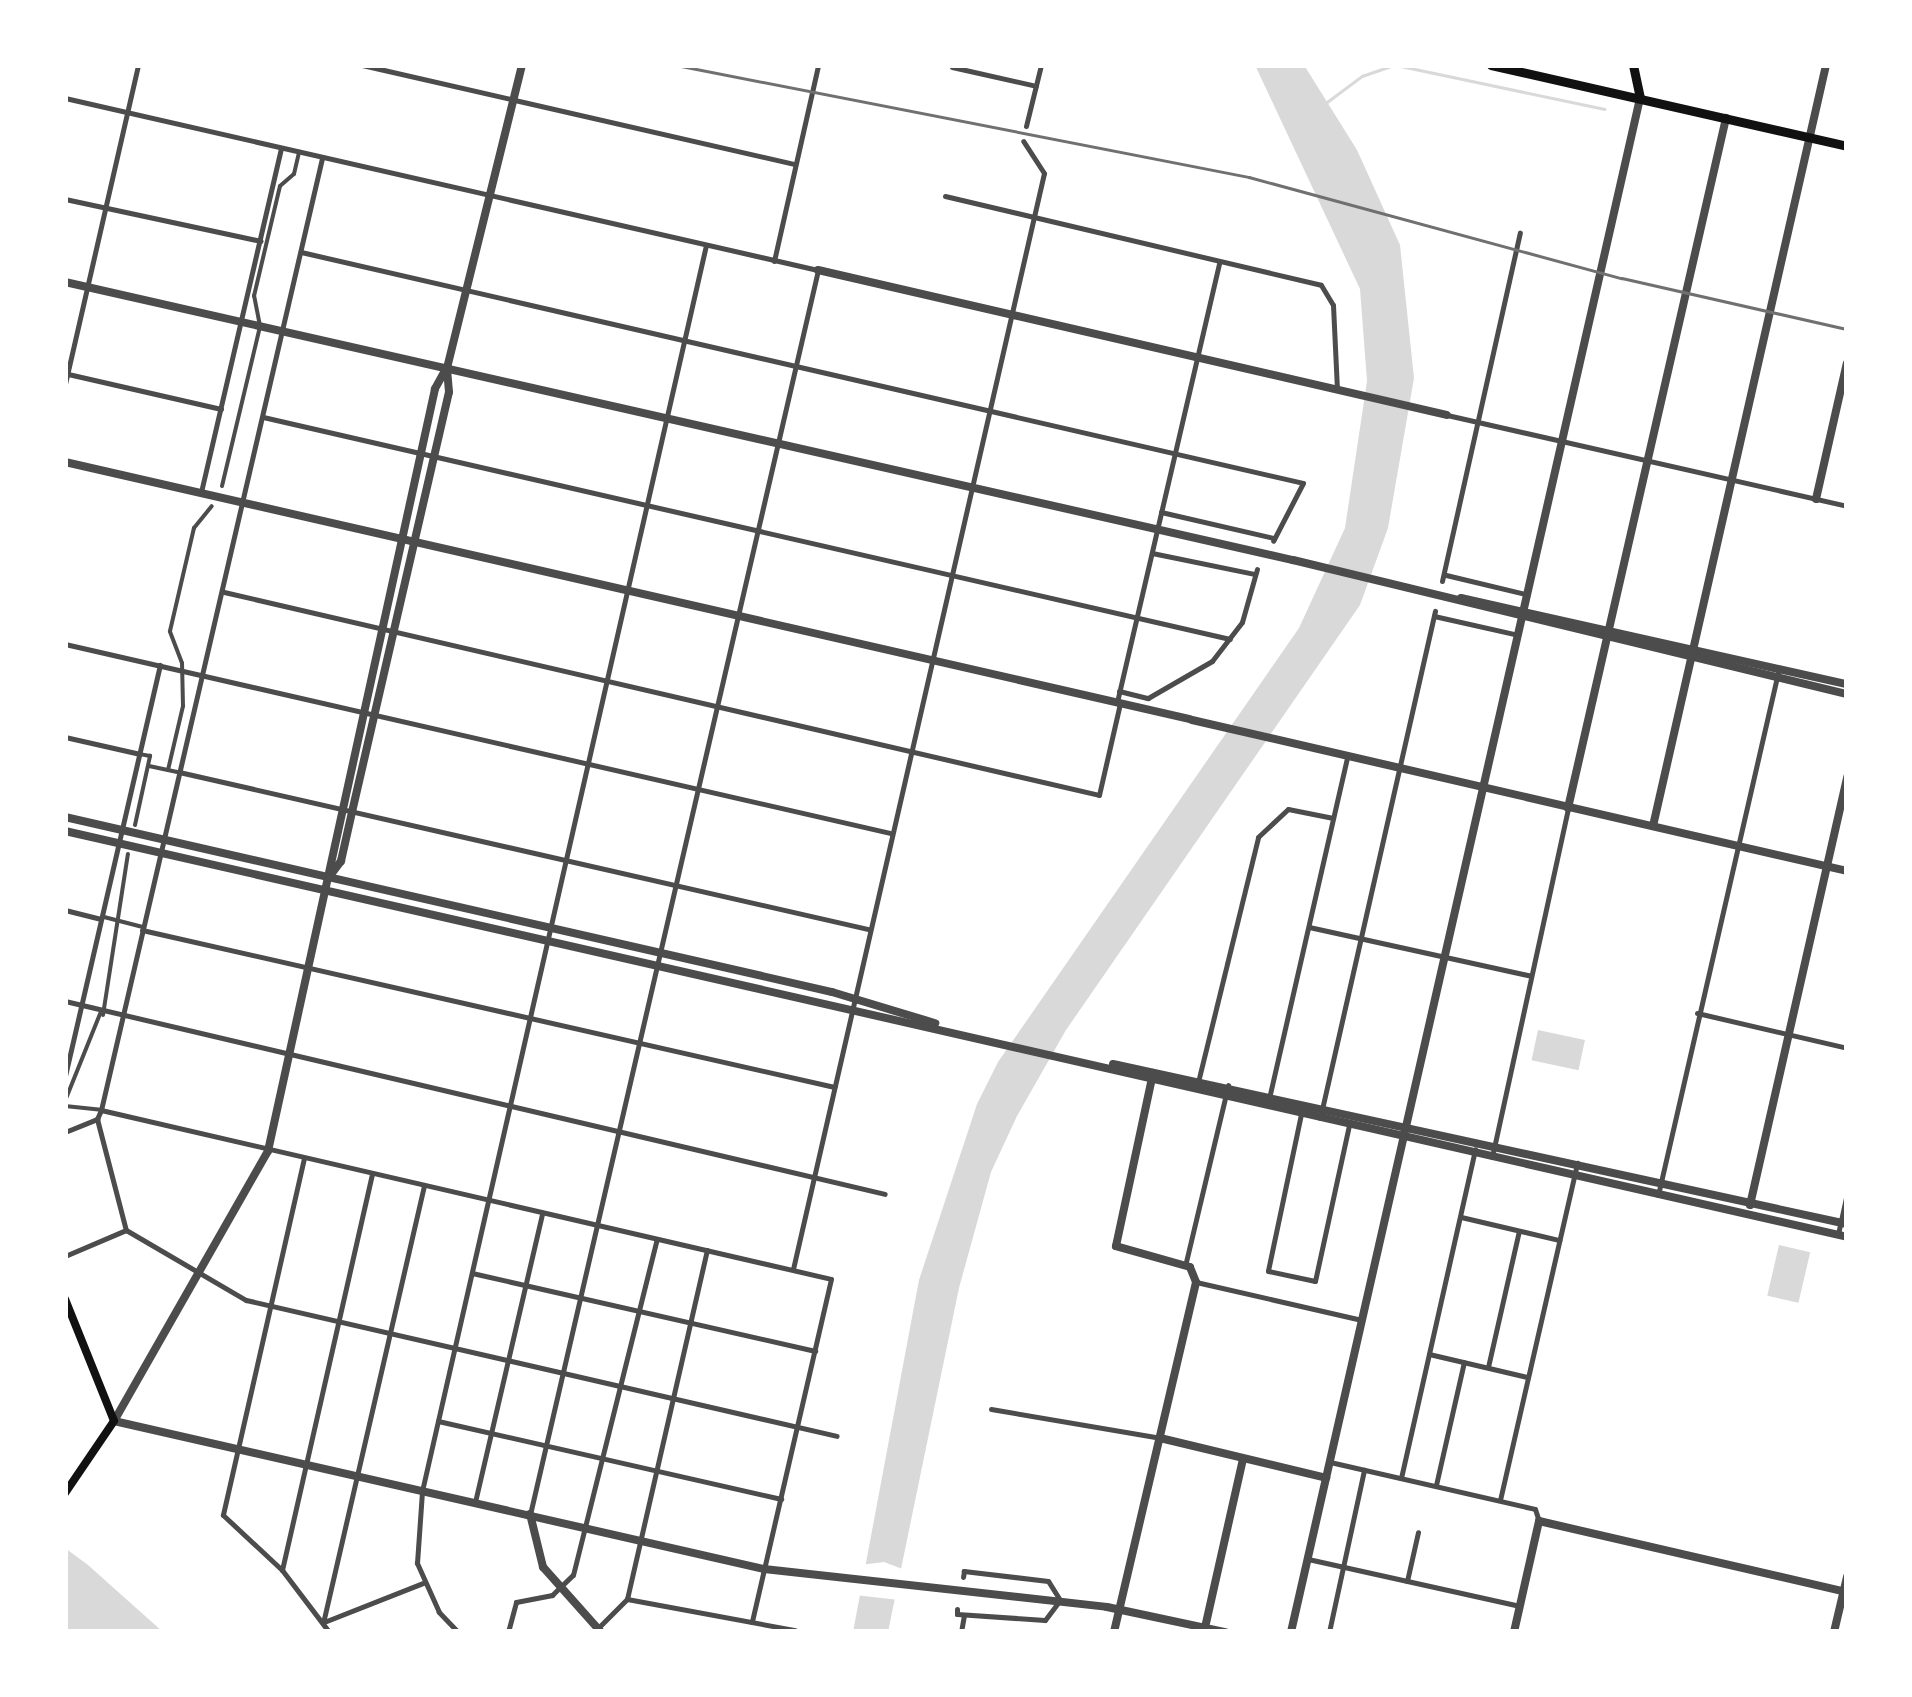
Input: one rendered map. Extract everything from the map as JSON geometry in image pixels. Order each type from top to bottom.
[{"type":"main road","points":[[1490,65],[1847,146]]},
{"type":"main road","points":[[1633,65],[1640,98]]},
{"type":"main road","points":[[65,1299],[114,1421],[65,1493]]},
{"type":"street","points":[[65,384],[138,65]]},
{"type":"street","points":[[362,65],[796,164]]},
{"type":"street","points":[[522,65],[447,366],[435,389],[339,809],[330,877],[268,1151],[114,1421],[764,1569],[1120,1608],[1226,1632]]},
{"type":"street","points":[[774,261],[818,65]]},
{"type":"street","points":[[1026,126],[1041,65]]},
{"type":"street","points":[[1653,826],[1826,65]]},
{"type":"street","points":[[952,66],[1036,86]]},
{"type":"street","points":[[65,98],[1847,506]]},
{"type":"street","points":[[1291,1632],[1640,98]]},
{"type":"street","points":[[1492,1157],[1726,118]]},
{"type":"street","points":[[793,1269],[868,928],[1044,173],[1022,141]]},
{"type":"street","points":[[202,492],[281,148]]},
{"type":"street","points":[[222,486],[260,326],[254,296],[280,186],[294,174],[299,152]]},
{"type":"street","points":[[322,156],[97,1119],[126,1230],[246,1300],[838,1436]]},
{"type":"street","points":[[944,196],[1325,287],[1334,317],[1336,390]]},
{"type":"street","points":[[65,199],[261,241]]},
{"type":"street","points":[[1520,233],[1482,422],[1444,578],[1527,595]]},
{"type":"street","points":[[458,1632],[424,1583],[414,1548],[422,1490],[706,245]]},
{"type":"street","points":[[300,252],[1303,483],[1273,539],[1161,512]]},
{"type":"street","points":[[223,592],[1099,795],[1220,260]]},
{"type":"street","points":[[708,1250],[627,1599],[598,1631],[560,1589],[536,1550],[530,1514],[583,1300],[818,270]]},
{"type":"street","points":[[65,282],[1292,560],[1522,620],[1608,634]]},
{"type":"street","points":[[1816,499],[1847,363]]},
{"type":"street","points":[[330,877],[341,861],[415,541],[449,392],[447,366]]},
{"type":"street","points":[[66,374],[221,409]]},
{"type":"street","points":[[263,417],[1230,639]]},
{"type":"street","points":[[65,462],[1847,871]]},
{"type":"street","points":[[168,770],[183,706],[181,670],[170,632],[194,528],[212,506]]},
{"type":"street","points":[[1120,691],[1148,698],[1212,660],[1242,622],[1256,571],[1152,553]]},
{"type":"street","points":[[1413,589],[1524,609],[1692,654],[1847,684]]},
{"type":"street","points":[[1320,1118],[1435,614],[1518,635]]},
{"type":"street","points":[[65,644],[890,833]]},
{"type":"street","points":[[65,1076],[160,665]]},
{"type":"street","points":[[1778,673],[1847,694]]},
{"type":"street","points":[[1658,1194],[1778,673]]},
{"type":"street","points":[[65,737],[150,756],[135,825]]},
{"type":"street","points":[[1270,1094],[1347,757]]},
{"type":"street","points":[[148,766],[868,928]]},
{"type":"street","points":[[1748,1215],[1847,777]]},
{"type":"street","points":[[1196,1090],[1258,838],[1288,809],[1332,818]]},
{"type":"street","points":[[65,816],[855,998],[982,1038]]},
{"type":"street","points":[[65,830],[852,1010],[1084,1060],[1198,1078],[1844,1224]]},
{"type":"street","points":[[128,854],[101,1015],[65,1104],[831,1278],[752,1622]]},
{"type":"street","points":[[65,910],[834,1086]]},
{"type":"street","points":[[1308,927],[1531,976]]},
{"type":"street","points":[[65,1001],[122,1020],[885,1194]]},
{"type":"street","points":[[1697,1014],[1847,1048]]},
{"type":"street","points":[[1153,1073],[1196,1090],[1842,1236],[1847,1193]]},
{"type":"street","points":[[1153,1073],[1116,1244],[1124,1253],[1185,1266],[1196,1282],[1362,1320]]},
{"type":"street","points":[[1185,1266],[1228,1085]]},
{"type":"street","points":[[1301,1114],[1268,1270],[1315,1281],[1349,1125]]},
{"type":"street","points":[[65,1132],[97,1119]]},
{"type":"street","points":[[1402,1478],[1476,1141]]},
{"type":"street","points":[[304,1158],[222,1515],[282,1570],[329,1632]]},
{"type":"street","points":[[1500,1500],[1577,1163]]},
{"type":"street","points":[[282,1570],[372,1174]]},
{"type":"street","points":[[322,1623],[424,1185]]},
{"type":"street","points":[[475,1502],[542,1213]]},
{"type":"street","points":[[1461,1218],[1560,1240]]},
{"type":"street","points":[[65,1256],[126,1230]]},
{"type":"street","points":[[1488,1367],[1519,1232]]},
{"type":"street","points":[[508,1632],[516,1602],[560,1589],[573,1575],[606,1459],[657,1238]]},
{"type":"street","points":[[472,1273],[815,1352]]},
{"type":"street","points":[[1114,1632],[1196,1282]]},
{"type":"street","points":[[1430,1354],[1527,1377]]},
{"type":"street","points":[[1436,1485],[1464,1362]]},
{"type":"street","points":[[991,1409],[1160,1438],[1326,1478]]},
{"type":"street","points":[[438,1420],[781,1499]]},
{"type":"street","points":[[1204,1630],[1244,1459]]},
{"type":"street","points":[[1330,1462],[1536,1509],[1539,1522],[1514,1632]]},
{"type":"street","points":[[1329,1632],[1364,1470]]},
{"type":"street","points":[[1539,1522],[1845,1592]]},
{"type":"street","points":[[1407,1581],[1418,1532]]},
{"type":"street","points":[[1308,1559],[1520,1606]]},
{"type":"street","points":[[963,1577],[964,1571],[1048,1582],[1060,1600]]},
{"type":"street","points":[[1834,1632],[1847,1576]]},
{"type":"street","points":[[322,1623],[424,1583]]},
{"type":"street","points":[[627,1599],[796,1630]]},
{"type":"street","points":[[958,1609],[964,1615],[1045,1620],[1060,1600]]},
{"type":"street","points":[[961,1632],[964,1615]]},
{"type":"street","points":[[1032,1632],[1033,1620]]},
{"type":"shaded area","points":[[1255,65],[1304,65],[1357,150],[1400,245],[1414,378],[1388,528],[1360,605],[1066,1030],[1017,1116],[991,1172],[959,1288],[888,1632],[853,1632],[919,1280],[977,1104],[998,1062],[1299,628],[1345,528],[1367,381],[1360,289]]},
{"type":"shaded area","points":[[1538,1030],[1585,1040],[1579,1070],[1532,1060]]},
{"type":"shaded area","points":[[1779,1245],[1810,1252],[1798,1303],[1767,1296]]},
{"type":"shaded area","points":[[65,1548],[88,1565],[163,1632],[65,1632]]},
{"type":"pier","points":[[884,1562],[905,1570],[899,1600],[855,1595],[860,1565]]},
{"type":"waterway","points":[[1327,102],[1362,76],[1394,65]]},
{"type":"waterway","points":[[1396,65],[1604,109]]},
{"type":"railway","points":[[676,65],[1249,177],[1622,278],[1847,329]]}]
